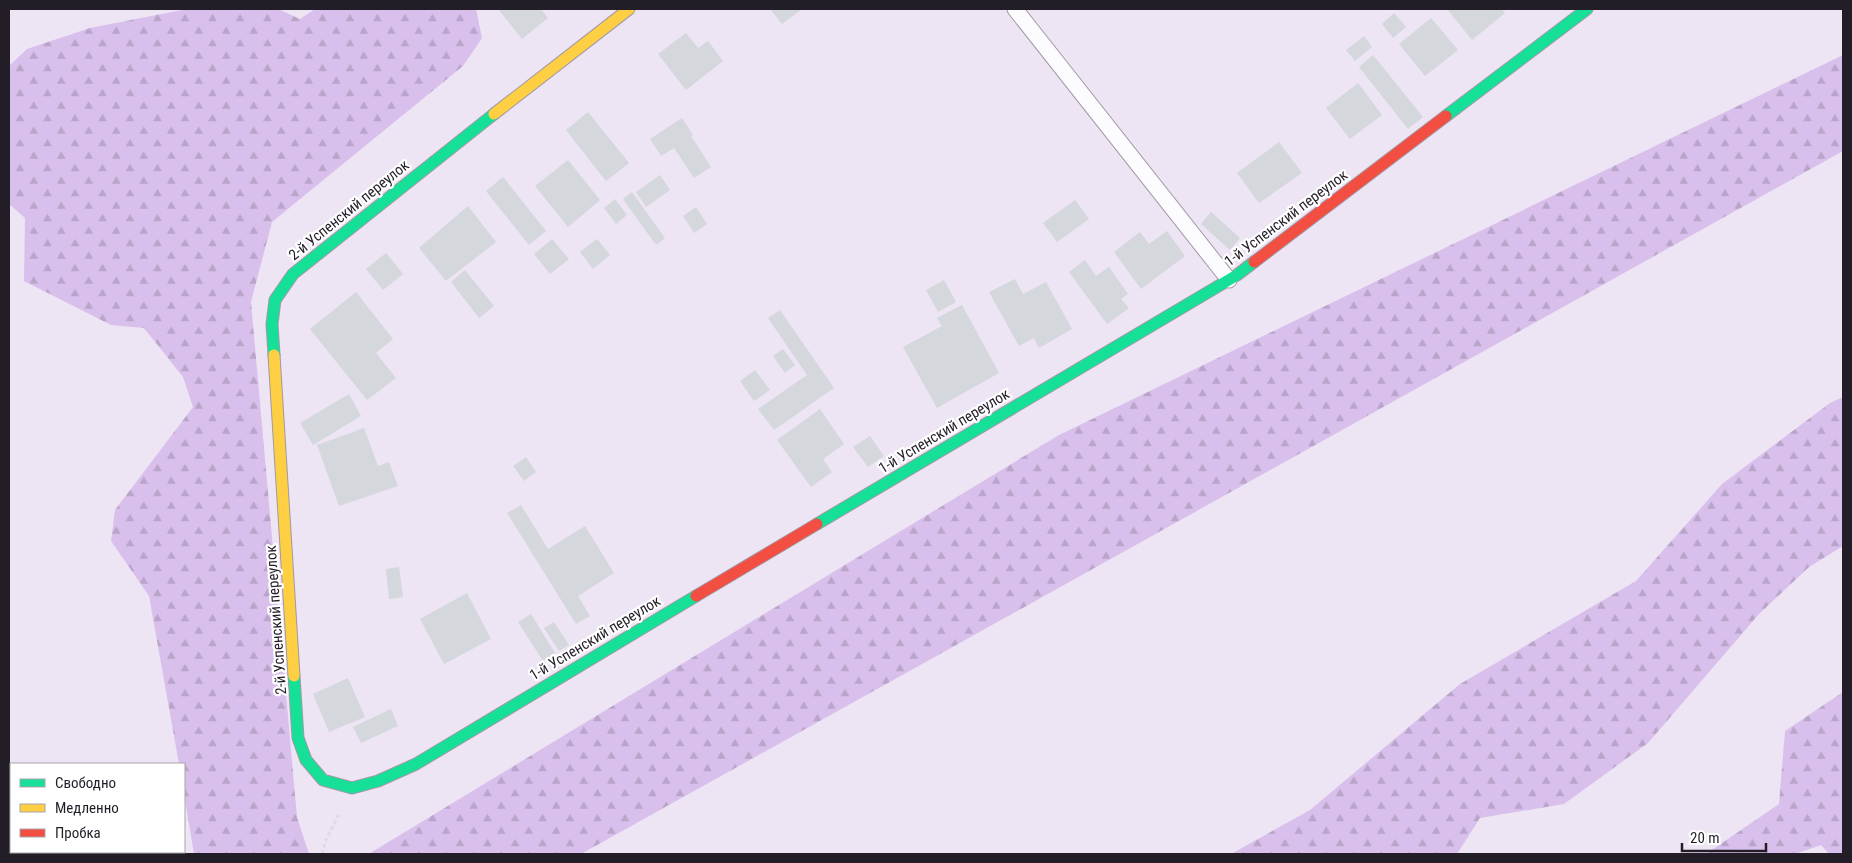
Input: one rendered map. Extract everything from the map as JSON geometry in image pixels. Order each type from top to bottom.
[{"type":"street","name":"2-й Успенский переулок","points":[[352,788],[323,780],[306,760],[298,738],[272,324],[275,300],[293,274],[319,252],[525,88],[629,9]]},
{"type":"street","name":"1-й Успенский переулок","points":[[352,788],[378,781],[416,764],[1229,280],[1586,9]]},
{"type":"lane","points":[[1015,9],[1229,280]]},
{"type":"path","points":[[322,854],[325,842],[352,788]]},
{"type":"green space","points":[[187,9],[278,9],[300,19],[315,9],[476,9],[482,38],[463,66],[272,222],[251,302],[297,817],[309,854],[194,854],[185,800],[185,763],[179,763],[149,596],[111,541],[115,510],[193,407],[183,377],[144,328],[111,325],[24,281],[25,218],[9,204],[9,66],[27,49],[90,28]]},
{"type":"green space","points":[[1843,55],[1843,151],[581,854],[371,854],[1059,435]]},
{"type":"green space","points":[[1843,397],[1843,546],[1809,567],[1759,614],[1648,743],[1564,804],[1480,818],[1457,854],[1231,854],[1310,810],[1460,684],[1636,581],[1722,484],[1830,403]]},
{"type":"green space","points":[[1843,692],[1843,854],[1829,854],[1821,845],[1795,854],[1706,854],[1779,804],[1785,731]]},
{"type":"building","points":[[498,9],[541,9],[548,18],[522,39]]},
{"type":"building","points":[[770,9],[802,9],[782,24]]},
{"type":"building","points":[[1447,9],[1502,9],[1505,13],[1472,40]]},
{"type":"building","points":[[1394,13],[1406,27],[1393,38],[1382,24]]},
{"type":"building","points":[[1431,18],[1458,50],[1425,76],[1399,44]]},
{"type":"building","points":[[686,33],[698,48],[708,41],[723,61],[686,90],[658,54]]},
{"type":"building","points":[[1364,36],[1372,47],[1355,61],[1346,50]]},
{"type":"building","points":[[1373,55],[1423,117],[1408,129],[1359,67]]},
{"type":"building","points":[[1358,83],[1382,115],[1350,139],[1326,108]]},
{"type":"building","points":[[588,112],[629,163],[606,181],[566,130]]},
{"type":"building","points":[[682,118],[711,167],[694,178],[674,148],[661,156],[650,139]]},
{"type":"building","points":[[1279,142],[1302,173],[1259,203],[1237,173]]},
{"type":"building","points":[[568,160],[600,200],[568,227],[535,186]]},
{"type":"building","points":[[660,175],[670,190],[646,207],[636,192]]},
{"type":"building","points":[[503,177],[546,231],[529,245],[486,191]]},
{"type":"building","points":[[632,192],[665,238],[656,245],[623,199]]},
{"type":"building","points":[[615,199],[627,215],[616,224],[604,208]]},
{"type":"building","points":[[1075,200],[1089,219],[1057,242],[1043,223]]},
{"type":"building","points":[[468,206],[496,242],[446,281],[419,248]]},
{"type":"building","points":[[696,207],[707,224],[694,233],[683,216]]},
{"type":"building","points":[[1211,212],[1240,238],[1230,250],[1201,224]]},
{"type":"building","points":[[1167,231],[1185,256],[1141,289],[1114,252],[1140,232],[1149,244]]},
{"type":"building","points":[[552,239],[569,259],[550,274],[534,254]]},
{"type":"building","points":[[597,239],[610,255],[593,269],[580,252]]},
{"type":"building","points":[[386,253],[403,274],[383,290],[366,269]]},
{"type":"building","points":[[1085,260],[1096,276],[1109,267],[1128,294],[1121,299],[1129,308],[1107,324],[1069,272]]},
{"type":"building","points":[[465,270],[494,306],[479,318],[451,282]]},
{"type":"building","points":[[1015,279],[1023,294],[1046,282],[1072,329],[1039,348],[1034,338],[1019,346],[989,292]]},
{"type":"building","points":[[944,280],[956,302],[938,312],[926,290]]},
{"type":"building","points":[[356,292],[393,339],[376,353],[396,378],[367,400],[310,329]]},
{"type":"building","points":[[962,305],[999,373],[937,408],[903,347],[942,326],[937,318]]},
{"type":"building","points":[[780,310],[834,388],[774,430],[758,409],[807,375],[768,318]]},
{"type":"building","points":[[783,349],[795,365],[785,373],[773,356]]},
{"type":"building","points":[[755,370],[770,390],[754,401],[740,381]]},
{"type":"building","points":[[349,394],[361,416],[313,445],[300,423]]},
{"type":"building","points":[[820,409],[844,444],[823,459],[832,472],[811,487],[777,440]]},
{"type":"building","points":[[364,428],[378,466],[389,462],[398,486],[339,506],[317,445]]},
{"type":"building","points":[[870,436],[884,456],[868,467],[853,447]]},
{"type":"building","points":[[526,457],[536,472],[524,481],[513,466]]},
{"type":"building","points":[[521,505],[548,549],[585,526],[614,573],[578,596],[590,616],[576,624],[507,513]]},
{"type":"building","points":[[399,567],[403,597],[389,599],[386,569]]},
{"type":"building","points":[[467,593],[491,639],[444,664],[420,619]]},
{"type":"building","points":[[531,614],[555,653],[543,661],[518,622]]},
{"type":"building","points":[[554,622],[569,645],[559,651],[544,628]]},
{"type":"building","points":[[348,678],[365,717],[329,732],[313,694]]},
{"type":"building","points":[[391,709],[398,726],[361,743],[353,727]]},
{"type":"traffic: fast","points":[[1446,116],[1587,9]]},
{"type":"traffic: fast","points":[[274,355],[272,324],[275,300],[293,274],[494,114]]},
{"type":"traffic: fast","points":[[817,524],[1237,275],[1254,262]]},
{"type":"traffic: fast","points":[[294,676],[298,738],[306,760],[323,780],[352,788],[378,781],[416,764],[696,596]]},
{"type":"traffic: slow","points":[[494,114],[629,9]]},
{"type":"traffic: slow","points":[[274,355],[294,676]]},
{"type":"traffic: jam","points":[[1254,262],[1446,116]]},
{"type":"traffic: jam","points":[[696,596],[817,524]]}]
